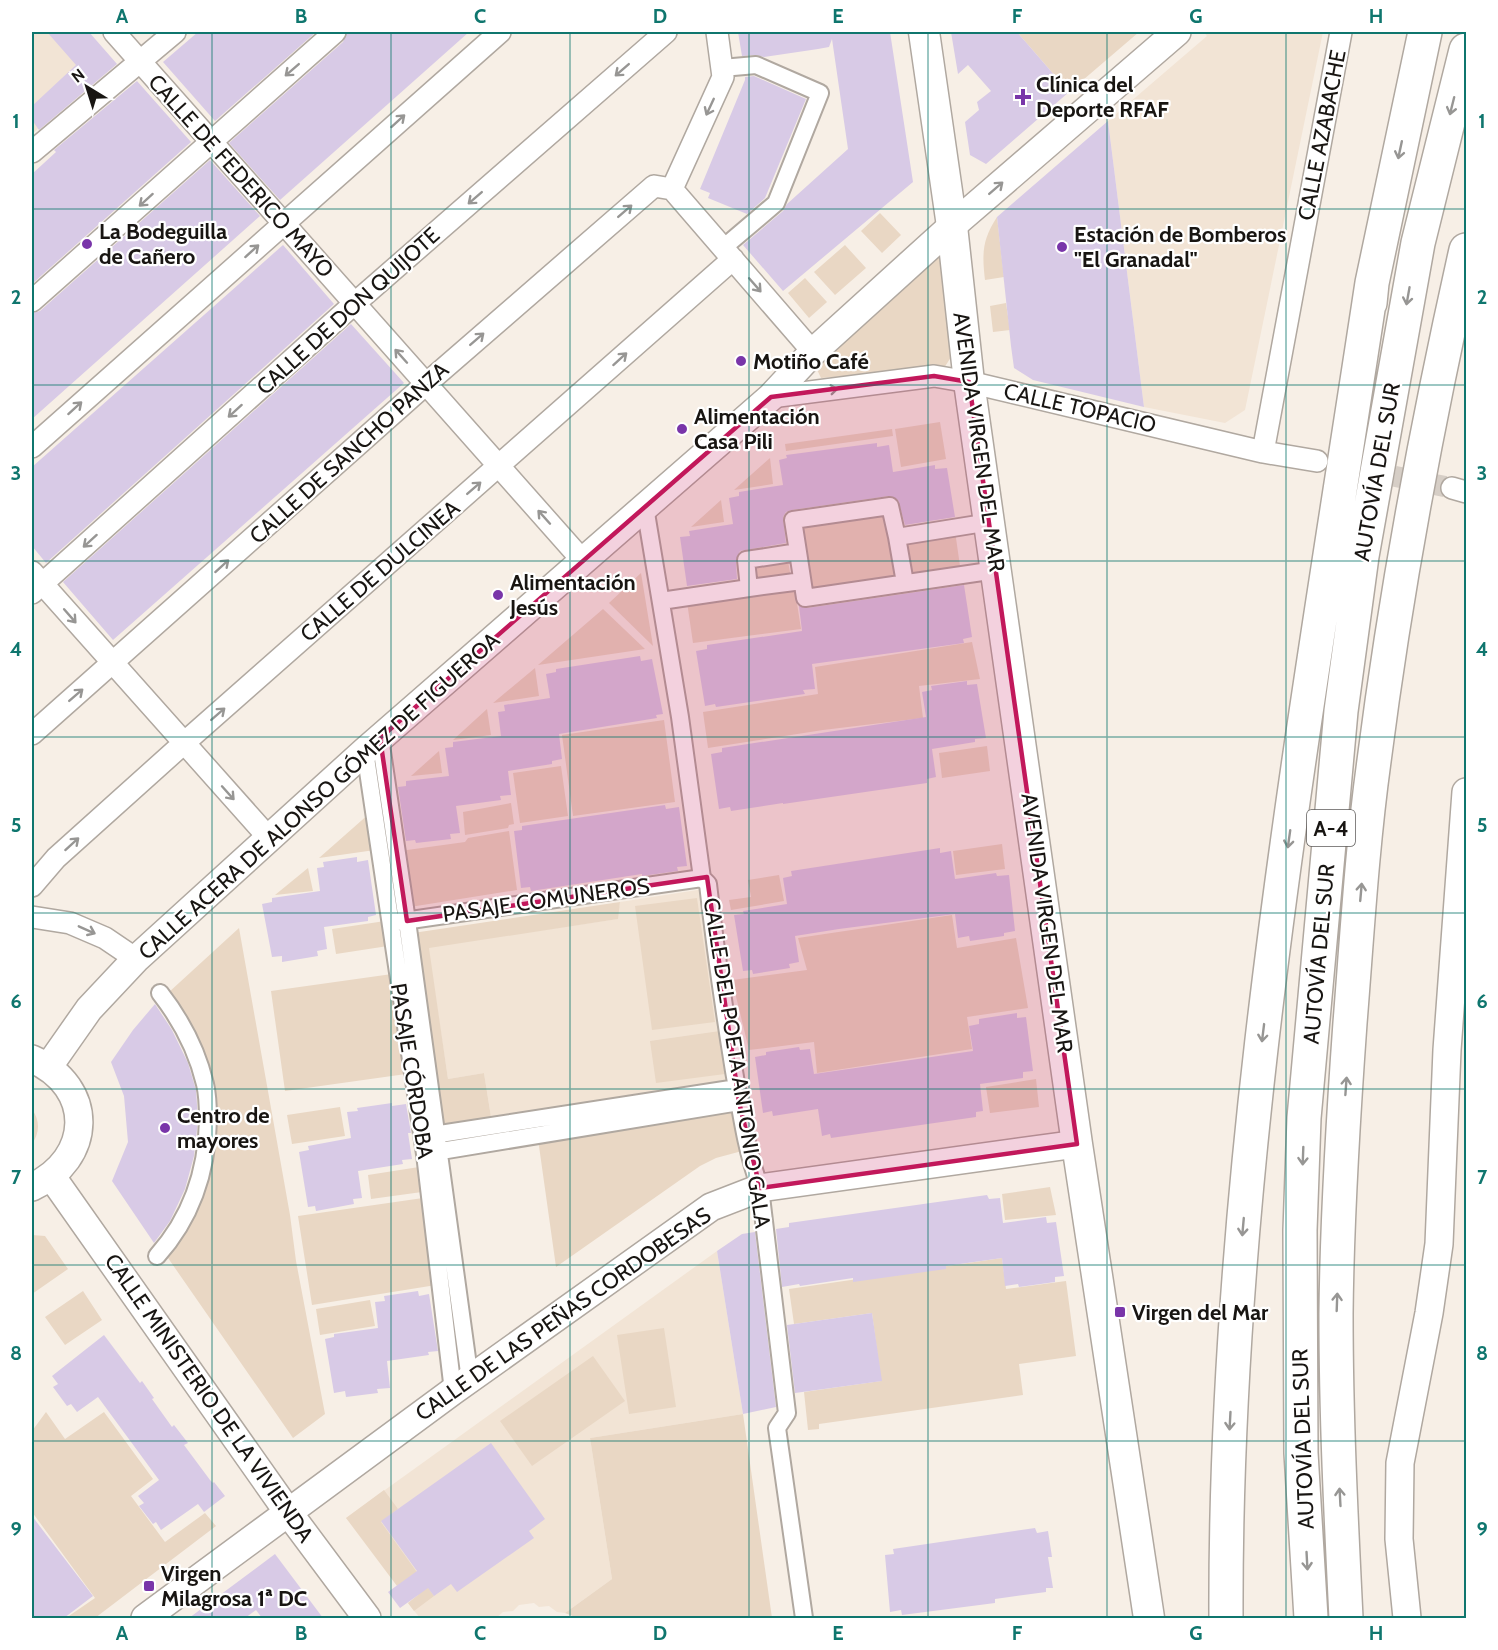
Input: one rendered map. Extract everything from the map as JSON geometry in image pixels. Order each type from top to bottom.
[{"type":"highway","points":[[1226,1618],[1228,1461],[1238,1279],[1251,1129],[1283,877],[1372,283],[1425,32]]},
{"type":"highway","name":"AUTOVÍA DEL SUR","points":[[1311,1618],[1301,1453],[1300,1230],[1304,1118],[1341,711],[1362,556],[1418,243],[1467,50]]},
{"type":"highway","name":"AUTOVÍA DEL SUR","points":[[1346,1618],[1337,1453],[1336,1312],[1343,1122],[1357,936],[1375,752],[1402,567],[1441,361],[1467,250]]},
{"type":"highway","points":[[1304,1118],[1305,901],[1324,695],[1372,283]]},
{"type":"highway","points":[[1441,361],[1467,320]]},
{"type":"main road","name":"AVENIDA VIRGEN DEL MAR","points":[[924,32],[952,226],[969,382],[1077,1144],[1149,1618]]},
{"type":"street","name":"CALLE DE FEDERICO MAYO","points":[[114,32],[583,561]]},
{"type":"street","points":[[32,152],[175,32]]},
{"type":"street","points":[[32,301],[335,32]]},
{"type":"street","points":[[32,447],[500,32]]},
{"type":"street","name":"CALLE DE DON QUIJOTE","points":[[35,583],[666,32]]},
{"type":"street","points":[[717,32],[723,77],[672,189],[813,352]]},
{"type":"street","name":"CALLE ACERA DE ALONSO GÓMEZ DE FIGUEROA","points":[[40,1062],[136,959],[269,838],[372,745],[771,397],[813,352],[952,226],[1177,32]]},
{"type":"street","name":"CALLE AZABACHE","points":[[1263,452],[1341,32]]},
{"type":"street","points":[[722,68],[756,65],[820,93],[776,203],[728,254]]},
{"type":"street","name":"CALLE DE SANCHO PANZA","points":[[32,734],[426,384],[654,186],[672,189]]},
{"type":"street","name":"CALLE DE DULCINEA","points":[[32,886],[56,858],[499,466],[728,254]]},
{"type":"street","name":"CALLE TOPACIO","points":[[771,397],[934,376],[969,382],[1263,452],[1317,461]]},
{"type":"street","points":[[905,583],[890,506],[793,520],[805,598],[996,570]]},
{"type":"street","name":"CALLE DEL POETA ANTONIO GALA","points":[[645,507],[686,752],[702,878],[708,884],[720,982],[738,1095],[752,1165],[760,1188],[787,1413],[777,1428],[804,1618]]},
{"type":"street","points":[[897,537],[990,522]]},
{"type":"street","points":[[749,588],[746,560],[798,552]]},
{"type":"street","points":[[661,601],[802,581]]},
{"type":"street","points":[[35,583],[112,664],[269,838]]},
{"type":"street","points":[[372,745],[408,921],[431,1144],[461,1385]]},
{"type":"street","name":"PASAJE CÓRDOBA","points":[[372,745],[390,923],[431,1144]]},
{"type":"street","points":[[1407,1618],[1400,1539],[1400,1463],[1429,1313],[1439,1244],[1447,1050],[1467,792]]},
{"type":"street","name":"PASAJE COMUNEROS","points":[[390,923],[702,878]]},
{"type":"street","points":[[32,916],[70,923],[105,938],[136,959]]},
{"type":"street","points":[[157,1256],[172,1239],[194,1196],[204,1159],[208,1104],[206,1085],[190,1041],[181,1023],[160,993]]},
{"type":"street","points":[[40,1062],[64,1081],[75,1099],[79,1120],[76,1142],[67,1161],[42,1182]]},
{"type":"street","points":[[431,1144],[738,1095]]},
{"type":"street","name":"CALLE DE LAS PEÑAS CORDOBESAS","points":[[145,1618],[461,1385],[711,1207],[760,1188],[1077,1144]]},
{"type":"street","name":"CALLE MINISTERIO DE LA VIVIENDA","points":[[42,1182],[367,1618]]},
{"type":"highlighted area","points":[[934,376],[969,382],[1077,1144],[760,1188],[739,1102],[707,877],[407,921],[380,738],[771,397]]},
{"type":"shaded area","points":[[32,32],[88,32],[114,61],[32,134]]},
{"type":"shaded area","points":[[1017,32],[1139,32],[1069,92]]},
{"type":"shaded area","points":[[1204,32],[1323,32],[1245,410],[1225,423],[1144,407],[1108,121],[1207,36]]},
{"type":"shaded area","points":[[880,213],[901,235],[882,253],[861,231]]},
{"type":"shaded area","points":[[997,217],[1004,277],[985,280],[984,247],[988,233]]},
{"type":"shaded area","points":[[845,245],[866,268],[835,295],[814,272]]},
{"type":"shaded area","points":[[944,253],[955,351],[944,368],[821,378],[812,359],[924,255]]},
{"type":"shaded area","points":[[805,278],[827,302],[809,318],[788,293]]},
{"type":"shaded area","points":[[1006,303],[1010,330],[993,332],[990,306]]},
{"type":"shaded area","points":[[940,422],[946,459],[901,467],[895,429]]},
{"type":"shaded area","points":[[892,429],[893,436],[786,451],[785,444]]},
{"type":"shaded area","points":[[770,458],[773,484],[734,490]]},
{"type":"shaded area","points":[[721,500],[724,522],[691,527]]},
{"type":"shaded area","points":[[888,508],[899,581],[807,596],[796,523]]},
{"type":"shaded area","points":[[955,531],[961,573],[906,582],[900,539]]},
{"type":"shaded area","points":[[787,555],[791,578],[751,585],[748,562]]},
{"type":"shaded area","points":[[641,573],[653,646],[609,603]]},
{"type":"shaded area","points":[[794,584],[801,629],[693,643],[687,602]]},
{"type":"shaded area","points":[[603,609],[645,649],[538,665]]},
{"type":"shaded area","points":[[972,642],[980,679],[919,686],[923,718],[823,730],[708,748],[703,712],[818,694],[815,667]]},
{"type":"shaded area","points":[[535,668],[539,696],[493,703]]},
{"type":"shaded area","points":[[487,709],[491,735],[453,740]]},
{"type":"shaded area","points":[[664,720],[675,802],[573,816],[562,735]]},
{"type":"shaded area","points":[[987,746],[990,771],[942,778],[939,753]]},
{"type":"shaded area","points":[[439,751],[442,773],[411,776]]},
{"type":"shaded area","points":[[561,766],[568,816],[520,823],[513,773]]},
{"type":"shaded area","points":[[511,803],[514,824],[509,825],[508,828],[465,835],[463,812]]},
{"type":"shaded area","points":[[370,813],[375,850],[319,858]]},
{"type":"shaded area","points":[[509,831],[517,890],[410,907],[400,851],[465,842],[468,838]]},
{"type":"shaded area","points":[[1002,844],[1005,869],[956,875],[953,851]]},
{"type":"shaded area","points":[[308,868],[313,891],[275,895]]},
{"type":"shaded area","points":[[779,875],[784,901],[731,910],[729,900],[751,897],[748,880]]},
{"type":"shaded area","points":[[704,889],[731,1084],[491,1117],[484,1073],[448,1079],[428,947],[617,919],[620,902]]},
{"type":"shaded area","points":[[697,898],[715,1022],[652,1030],[635,906]]},
{"type":"shaded area","points":[[620,902],[618,919],[429,948],[448,1079],[484,1073],[491,1117],[441,1125],[413,933]]},
{"type":"shaded area","points":[[952,915],[957,948],[1016,938],[1028,1008],[967,1017],[972,1049],[817,1073],[814,1042],[749,1050],[732,980],[807,970],[798,938]]},
{"type":"shaded area","points":[[385,921],[388,946],[336,954],[332,929]]},
{"type":"shaded area","points":[[239,928],[290,1215],[296,1261],[325,1414],[293,1438],[168,1258],[179,1239],[214,1134],[168,993]]},
{"type":"shaded area","points":[[392,974],[406,1074],[285,1091],[271,991]]},
{"type":"shaded area","points":[[720,1031],[725,1074],[656,1083],[650,1041]]},
{"type":"shaded area","points":[[1036,1079],[1039,1107],[990,1113],[986,1087]]},
{"type":"shaded area","points":[[340,1107],[345,1136],[292,1144],[287,1115]]},
{"type":"shaded area","points":[[32,1109],[38,1127],[32,1144]]},
{"type":"shaded area","points":[[737,1112],[742,1151],[716,1158],[700,1166],[556,1267],[538,1139]]},
{"type":"shaded area","points":[[419,1167],[422,1192],[371,1199],[368,1175]]},
{"type":"shaded area","points":[[1050,1187],[1056,1215],[1005,1220],[1002,1194]]},
{"type":"shaded area","points":[[423,1198],[436,1285],[312,1305],[298,1216]]},
{"type":"shaded area","points":[[32,1235],[45,1236],[68,1269],[32,1294]]},
{"type":"shaded area","points":[[717,1251],[743,1414],[590,1438],[612,1579],[565,1613],[557,1612],[549,1606],[539,1607],[534,1603],[519,1605],[513,1611],[503,1612],[496,1618],[420,1618],[408,1603],[418,1595],[346,1518]]},
{"type":"shaded area","points":[[1002,1258],[1006,1289],[1066,1281],[1076,1356],[1019,1364],[1023,1395],[819,1424],[819,1429],[808,1430],[804,1392],[881,1381],[872,1313],[794,1324],[789,1289]]},
{"type":"shaded area","points":[[83,1291],[102,1320],[65,1345],[45,1317]]},
{"type":"shaded area","points":[[370,1300],[375,1326],[320,1335],[316,1309]]},
{"type":"shaded area","points":[[664,1328],[676,1407],[629,1414],[617,1335]]},
{"type":"shaded area","points":[[593,1356],[625,1401],[532,1466],[500,1421]]},
{"type":"shaded area","points":[[46,1412],[65,1439],[104,1412],[153,1479],[131,1496],[165,1542],[205,1513],[216,1526],[95,1618],[66,1618],[95,1598],[32,1512],[32,1431]]},
{"type":"shaded area","points":[[743,1414],[772,1618],[578,1618],[565,1613],[612,1579],[590,1438]]},
{"type":"shaded area","points":[[384,1490],[398,1509],[381,1522],[434,1596],[414,1611],[408,1603],[418,1595],[397,1586],[346,1518]]},
{"type":"building","points":[[47,32],[89,32],[117,64],[39,130],[32,120],[32,106],[76,65]]},
{"type":"building","points":[[198,32],[316,32],[215,121],[163,62]]},
{"type":"building","points":[[347,32],[469,32],[280,200],[229,143],[343,42]]},
{"type":"building","points":[[738,32],[890,32],[913,182],[783,291],[743,245],[783,211],[787,204],[848,149],[832,39],[829,47],[764,57],[742,56]]},
{"type":"building","name":"Clínica del Deporte RFAF","points":[[951,32],[1017,32],[1069,92],[986,164],[970,155],[965,122],[979,110],[977,102],[991,91],[968,65],[958,74]]},
{"type":"building","points":[[754,76],[806,99],[765,198],[747,214],[708,198],[710,193],[700,189],[745,77]]},
{"type":"building","points":[[137,81],[191,142],[32,284],[32,174],[56,152],[54,150]]},
{"type":"building","name":"Estación de Bomberos \"El Granadal\"","points":[[1108,121],[1144,407],[1033,380],[1014,368],[1011,346],[997,217]]},
{"type":"building","points":[[210,160],[260,216],[32,419],[32,313],[40,311]]},
{"type":"building","points":[[283,245],[334,304],[46,563],[32,546],[32,467]]},
{"type":"building","points":[[351,324],[404,383],[113,640],[63,582]]},
{"type":"building","points":[[877,443],[877,447],[889,445],[893,472],[935,465],[935,469],[947,468],[955,517],[905,525],[898,500],[889,496],[792,510],[786,512],[783,517],[786,543],[740,551],[736,561],[737,579],[687,586],[680,537],[690,536],[689,531],[733,524],[729,498],[739,496],[739,492],[783,485],[779,460],[787,458],[786,455]]},
{"type":"building","points":[[964,585],[972,637],[963,639],[964,643],[812,664],[815,689],[803,690],[805,694],[716,707],[715,704],[705,706],[696,651],[707,649],[707,645],[802,631],[799,606],[807,608]]},
{"type":"building","points":[[640,656],[641,661],[652,659],[663,714],[656,715],[657,718],[559,734],[562,759],[552,761],[552,764],[508,771],[511,795],[500,796],[501,800],[456,806],[460,833],[450,834],[451,839],[416,843],[415,840],[406,841],[398,787],[406,786],[406,781],[449,776],[445,748],[453,747],[453,742],[501,736],[498,712],[505,711],[504,705],[550,698],[546,674],[556,672],[556,669]]},
{"type":"building","points":[[967,681],[967,685],[977,684],[986,738],[932,749],[936,777],[927,779],[927,783],[731,811],[730,807],[719,809],[711,754],[722,752],[722,748],[926,717],[922,692],[932,690],[931,686]]},
{"type":"building","points":[[665,805],[666,809],[679,807],[687,866],[677,867],[678,871],[642,876],[642,874],[531,891],[530,887],[521,888],[514,831],[522,830],[522,826]]},
{"type":"building","points":[[940,848],[940,853],[951,851],[955,879],[996,873],[997,876],[1009,875],[1015,931],[1004,933],[1004,936],[970,941],[969,936],[958,938],[955,914],[839,929],[795,936],[799,962],[789,964],[790,968],[753,974],[752,970],[743,971],[734,915],[744,914],[743,911],[787,904],[783,878],[792,876],[791,871]]},
{"type":"building","points":[[357,857],[357,862],[368,860],[376,915],[368,917],[368,921],[324,927],[327,949],[317,951],[318,956],[282,962],[282,956],[272,957],[262,904],[272,902],[272,898],[320,891],[317,868],[324,867],[323,862]]},
{"type":"building","name":"Centro de mayores","points":[[155,1004],[172,1030],[188,1063],[196,1090],[198,1120],[194,1156],[185,1189],[170,1221],[154,1243],[112,1181],[128,1142],[124,1096],[111,1062],[133,1030]]},
{"type":"building","points":[[1017,1013],[1017,1018],[1026,1017],[1033,1071],[1023,1072],[1023,1078],[980,1084],[983,1111],[976,1112],[976,1117],[831,1138],[830,1134],[822,1136],[818,1109],[773,1116],[772,1111],[763,1113],[755,1057],[766,1055],[766,1052],[799,1047],[800,1050],[810,1049],[814,1074],[973,1051],[969,1026],[979,1024],[979,1019]]},
{"type":"building","points":[[392,1103],[392,1106],[406,1104],[411,1133],[408,1133],[412,1159],[402,1160],[403,1164],[358,1171],[362,1198],[353,1199],[354,1204],[316,1211],[315,1206],[308,1207],[299,1152],[309,1150],[308,1146],[351,1138],[347,1112],[358,1111],[357,1108]]},
{"type":"building","points":[[987,1195],[989,1199],[1000,1198],[1003,1223],[1046,1217],[1047,1223],[1056,1222],[1064,1276],[1055,1277],[1055,1282],[1019,1287],[1018,1284],[1005,1286],[1002,1258],[946,1266],[946,1269],[853,1282],[853,1278],[782,1287],[776,1229],[789,1227],[789,1223]]},
{"type":"building","points":[[755,1232],[776,1407],[743,1414],[717,1251],[742,1234]]},
{"type":"building","points":[[418,1291],[419,1296],[429,1294],[438,1351],[428,1352],[429,1355],[387,1361],[390,1388],[377,1389],[378,1393],[346,1397],[345,1391],[334,1393],[325,1339],[334,1337],[334,1334],[378,1328],[375,1302],[385,1301],[384,1296]]},
{"type":"building","points":[[872,1313],[882,1381],[795,1393],[787,1325]]},
{"type":"building","points":[[104,1335],[140,1383],[142,1381],[172,1427],[174,1425],[188,1443],[184,1445],[225,1496],[204,1512],[198,1504],[161,1530],[156,1522],[153,1524],[139,1506],[144,1503],[138,1496],[159,1480],[98,1397],[77,1412],[71,1404],[67,1406],[53,1387],[58,1384],[52,1376]]},
{"type":"building","points":[[491,1443],[545,1519],[529,1531],[534,1538],[457,1592],[451,1584],[434,1596],[428,1588],[400,1608],[388,1592],[417,1571],[381,1521]]},
{"type":"building","points":[[32,1516],[93,1596],[64,1618],[32,1618]]},
{"type":"building","points":[[1035,1528],[1037,1533],[1048,1531],[1052,1557],[1048,1557],[1053,1588],[1046,1588],[1046,1592],[995,1599],[995,1603],[902,1615],[901,1610],[890,1612],[885,1555],[894,1554],[893,1549]]},
{"type":"building","points":[[275,1554],[323,1618],[262,1618],[256,1610],[245,1618],[189,1618]]},
{"type":"tunnel","points":[[1364,470],[1452,488]]},
{"type":"place","name":"Clínica del Deporte RFAF","points":[[1023,97]]},
{"type":"place","name":"La Bodeguilla de Cañero","points":[[87,244]]},
{"type":"place","name":"Estación de Bomberos \"El Granadal\"","points":[[1062,247]]},
{"type":"place","name":"Motiño Café","points":[[741,361]]},
{"type":"place","name":"Alimentación Casa Pili","points":[[682,429]]},
{"type":"place","name":"Alimentación Jesús","points":[[498,595]]},
{"type":"place","name":"Centro de mayores","points":[[165,1128]]},
{"type":"place","name":"Virgen del Mar","points":[[1120,1312]]},
{"type":"place","name":"Virgen Milagrosa 1ª DC","points":[[149,1586]]}]
